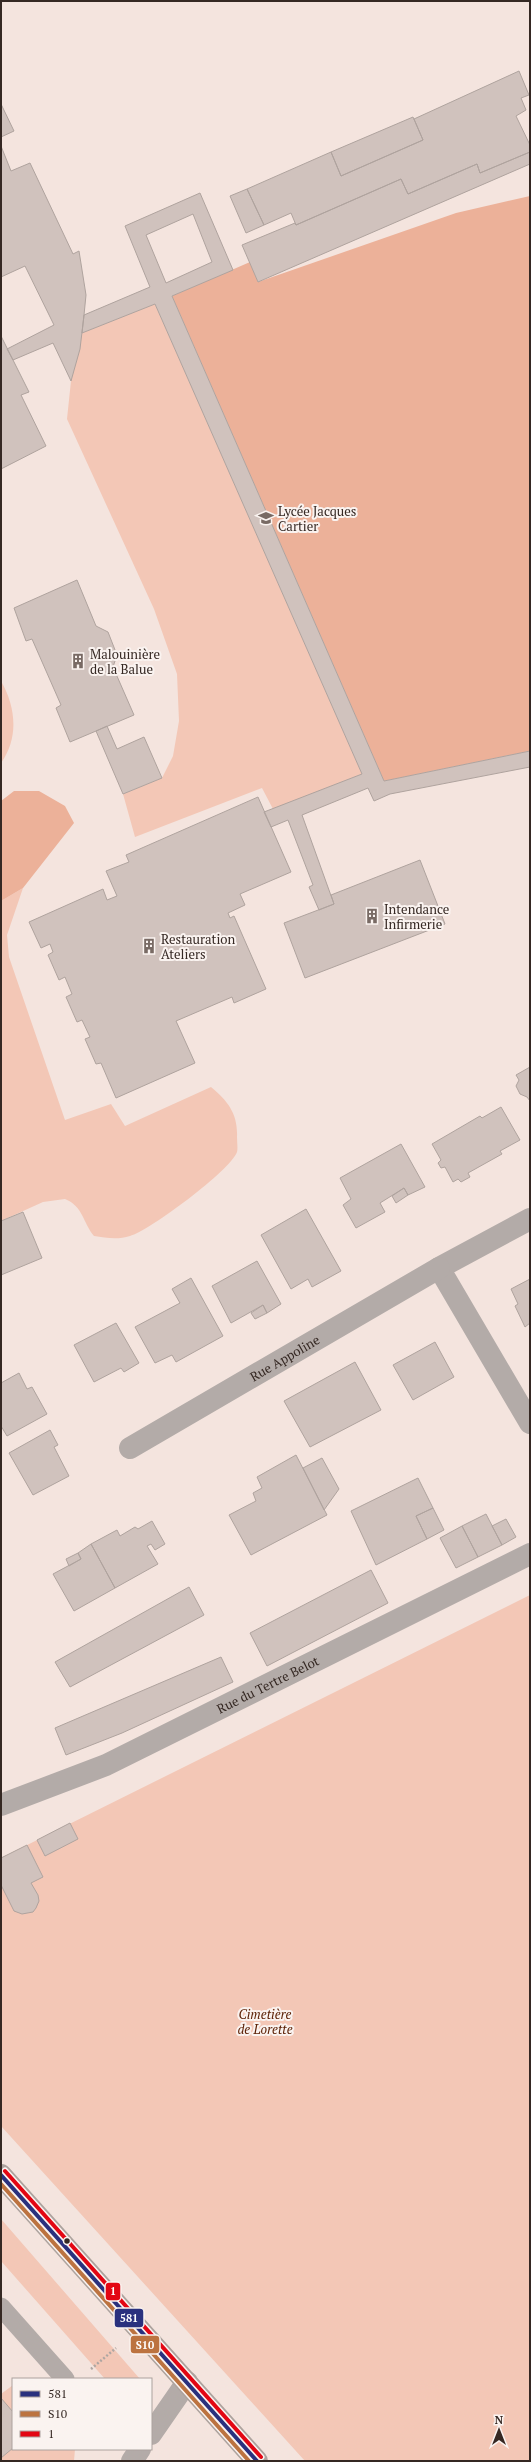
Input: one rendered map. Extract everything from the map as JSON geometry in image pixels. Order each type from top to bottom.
[{"type":"main road","points":[[1,2175],[137,2329],[187,2382],[257,2461]]},
{"type":"street","name":"Rue Appoline","points":[[130,1448],[439,1268],[530,1219]]},
{"type":"street","points":[[439,1268],[530,1423]]},
{"type":"street","name":"Rue du Tertre Belot","points":[[1,1806],[106,1765],[530,1554]]},
{"type":"street","points":[[152,2433],[187,2382]]},
{"type":"lane","points":[[1,2307],[64,2378]]},
{"type":"path","points":[[90,2370],[137,2329]]},
{"type":"green space","points":[[155,304],[362,774],[273,809],[262,788],[135,837],[123,794],[162,778],[173,756],[179,721],[177,674],[154,609],[67,419],[71,381],[82,333]]},
{"type":"green space","points":[[1,681],[10,701],[13,733],[7,753],[1,763]]},
{"type":"green space","points":[[23,888],[7,935],[9,957],[65,1120],[111,1104],[125,1126],[211,1087],[227,1103],[236,1121],[237,1152],[231,1161],[206,1185],[171,1212],[140,1232],[130,1236],[108,1238],[94,1236],[76,1206],[65,1199],[43,1202],[1,1221],[1,901]]},
{"type":"green space","name":"Cimetière de Lorette","points":[[530,1595],[530,2461],[305,2461],[1,2126],[1,1858]]},
{"type":"green space","points":[[1,2219],[139,2378],[104,2378],[1,2261]]},
{"type":"green space","points":[[12,2386],[12,2411],[1,2398],[1,2394]]},
{"type":"green space","points":[[12,2449],[75,2450],[74,2461],[1,2461],[1,2458]]},
{"type":"shaded area","points":[[530,196],[530,751],[384,781],[172,296],[250,262],[258,282],[456,213]]},
{"type":"shaded area","points":[[14,791],[39,791],[65,806],[74,823],[23,888],[1,901],[1,801]]},
{"type":"building","points":[[519,71],[529,95],[521,98],[526,110],[516,116],[530,145],[530,152],[480,173],[477,164],[408,194],[401,179],[296,225],[291,213],[264,225],[247,189],[331,152],[341,176],[423,140],[414,119]]},
{"type":"building","points":[[1,104],[14,131],[1,137]]},
{"type":"building","points":[[413,117],[423,140],[341,176],[331,152]]},
{"type":"building","points":[[1,146],[11,171],[30,163],[73,254],[79,251],[86,295],[80,349],[71,381],[53,343],[13,360],[7,349],[54,325],[25,266],[1,277]]},
{"type":"building","points":[[530,152],[530,164],[258,282],[242,245],[295,223],[296,225],[401,179],[408,194],[477,164],[480,173]]},
{"type":"building","points":[[247,189],[264,225],[246,233],[230,196]]},
{"type":"building","points":[[200,193],[233,270],[172,296],[384,781],[530,751],[530,767],[390,794],[374,801],[368,788],[302,815],[334,904],[319,910],[309,887],[313,885],[288,820],[271,827],[264,812],[362,774],[155,304],[82,333],[84,315],[150,287],[125,226]],"holes":[[[193,214],[212,262],[166,283],[146,235]]]},
{"type":"building","points":[[1,336],[29,392],[21,395],[46,446],[1,469]]},
{"type":"building","name":"Malouinière de la Balue","points":[[77,580],[96,626],[108,632],[117,655],[113,667],[134,715],[70,742],[56,708],[61,705],[32,639],[26,641],[14,608]]},
{"type":"building","points":[[107,726],[117,749],[144,737],[162,778],[123,794],[96,731]]},
{"type":"building","name":"Restauration Ateliers","points":[[258,797],[291,872],[240,894],[245,905],[228,913],[230,918],[234,916],[266,989],[234,1003],[232,997],[176,1021],[195,1063],[116,1098],[101,1063],[96,1064],[85,1039],[90,1037],[82,1020],[77,1022],[66,997],[72,994],[65,977],[59,980],[48,955],[53,952],[50,944],[41,948],[29,922],[103,889],[107,900],[117,896],[106,871],[129,862],[126,855]]},
{"type":"building","name":"Intendance Infirmerie","points":[[420,860],[445,924],[305,978],[284,923],[334,904],[331,895]]},
{"type":"building","points":[[530,1067],[530,1101],[527,1097],[520,1094],[516,1086],[519,1080],[516,1075]]},
{"type":"building","points":[[501,1107],[520,1140],[500,1151],[502,1154],[468,1173],[470,1177],[461,1182],[458,1179],[453,1182],[445,1167],[441,1168],[438,1163],[441,1160],[432,1144],[480,1116],[482,1118]]},
{"type":"building","points":[[401,1144],[425,1187],[408,1195],[404,1188],[380,1203],[385,1212],[356,1228],[343,1205],[351,1199],[340,1178]]},
{"type":"building","points":[[404,1188],[408,1195],[396,1203],[392,1196]]},
{"type":"building","points":[[306,1209],[341,1271],[312,1287],[308,1279],[291,1289],[261,1235]]},
{"type":"building","points":[[23,1212],[42,1258],[1,1275],[1,1221]]},
{"type":"building","points":[[257,1261],[281,1304],[267,1313],[263,1305],[231,1323],[212,1286]]},
{"type":"building","points":[[191,1278],[223,1336],[176,1362],[172,1355],[155,1363],[135,1327],[180,1303],[172,1289]]},
{"type":"building","points":[[530,1279],[530,1323],[525,1327],[515,1306],[518,1304],[511,1289]]},
{"type":"building","points":[[263,1305],[267,1313],[255,1319],[251,1313]]},
{"type":"building","points":[[116,1323],[139,1363],[124,1372],[121,1368],[94,1382],[74,1345]]},
{"type":"building","points":[[435,1342],[454,1377],[413,1400],[393,1365]]},
{"type":"building","points":[[355,1362],[381,1410],[310,1447],[284,1401]]},
{"type":"building","points":[[19,1373],[27,1389],[32,1387],[47,1414],[7,1436],[1,1426],[1,1383]]},
{"type":"building","points":[[50,1430],[58,1445],[54,1447],[69,1476],[33,1495],[9,1453]]},
{"type":"building","points":[[296,1455],[327,1515],[251,1555],[229,1515],[256,1501],[253,1493],[262,1488],[257,1477]]},
{"type":"building","points":[[322,1458],[339,1489],[324,1510],[303,1468]]},
{"type":"building","points":[[418,1478],[433,1508],[416,1516],[427,1539],[376,1565],[351,1511]]},
{"type":"building","points":[[433,1508],[444,1530],[427,1539],[416,1516]]},
{"type":"building","points":[[486,1514],[502,1545],[478,1557],[462,1526]]},
{"type":"building","points":[[506,1519],[516,1537],[502,1545],[492,1526]]},
{"type":"building","points":[[152,1521],[165,1544],[155,1550],[151,1544],[147,1546],[158,1564],[115,1588],[91,1544],[117,1530],[120,1536],[135,1527],[138,1529]]},
{"type":"building","points":[[462,1526],[478,1557],[456,1568],[440,1538]]},
{"type":"building","points":[[91,1544],[115,1588],[74,1611],[53,1574],[81,1559],[78,1553]]},
{"type":"building","points":[[78,1553],[81,1559],[69,1566],[66,1559]]},
{"type":"building","points":[[371,1570],[388,1603],[267,1666],[250,1633]]},
{"type":"building","points":[[189,1587],[204,1615],[70,1687],[55,1662]]},
{"type":"building","points":[[221,1657],[233,1682],[122,1733],[66,1755],[55,1728]]},
{"type":"building","points":[[70,1823],[78,1839],[45,1856],[37,1840]]},
{"type":"building","points":[[27,1845],[43,1877],[31,1883],[38,1895],[39,1901],[36,1908],[33,1912],[22,1914],[14,1911],[1,1885],[1,1858]]},
{"type":"building","points":[[1,2398],[12,2411],[12,2449],[1,2458]]},
{"type":"transit line","name":"1","points":[[5,2171],[261,2457]]},
{"type":"transit line","name":"581","points":[[1,2175],[257,2461]]},
{"type":"transit line","name":"S10","points":[[1,2184],[249,2461]]},
{"type":"place","name":"Lycée Jacques Cartier","points":[[266,518]]},
{"type":"place","name":"Malouinière de la Balue","points":[[78,661]]},
{"type":"place","name":"Intendance Infirmerie","points":[[372,916]]},
{"type":"place","name":"Restauration Ateliers","points":[[149,946]]}]
